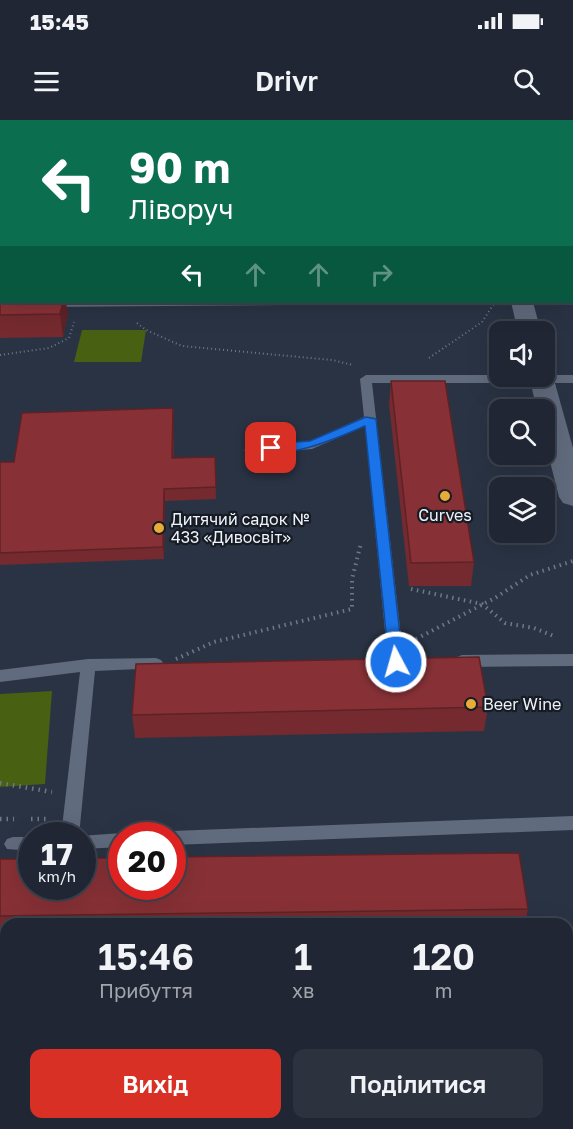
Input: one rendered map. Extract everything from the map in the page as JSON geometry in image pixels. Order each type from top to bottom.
[{"type":"street","points":[[522,303],[527,321]]},
{"type":"street","points":[[543,387],[573,497]]},
{"type":"lane","points":[[34,305],[96,303]]},
{"type":"lane","points":[[396,659],[366,380],[489,378]]},
{"type":"lane","points":[[555,378],[573,379]]},
{"type":"lane","points":[[250,450],[312,445],[370,419]]},
{"type":"lane","points":[[444,661],[573,660]]},
{"type":"lane","points":[[0,676],[88,665],[170,664]]},
{"type":"lane","points":[[72,822],[88,665]]},
{"type":"lane","points":[[186,837],[573,823]]},
{"type":"lane","points":[[13,844],[18,844]]},
{"type":"path","points":[[114,303],[146,330],[182,346],[332,360],[364,368],[366,380]]},
{"type":"path","points":[[407,379],[425,362],[482,322],[494,303]]},
{"type":"path","points":[[0,355],[49,348],[69,338],[79,304]]},
{"type":"path","points":[[170,664],[214,642],[352,609],[352,579],[358,547],[381,512]]},
{"type":"path","points":[[396,659],[530,575],[573,561]]},
{"type":"path","points":[[388,583],[437,597],[482,604],[506,623],[534,628],[563,640]]},
{"type":"path","points":[[0,783],[75,796]]},
{"type":"path","points":[[0,819],[27,822]]},
{"type":"green space","points":[[82,330],[146,330],[141,362],[74,362]]},
{"type":"green space","points":[[52,691],[45,784],[0,787],[0,694]]},
{"type":"building","points":[[0,303],[63,303],[60,314],[0,315]]},
{"type":"building","points":[[391,381],[445,381],[474,562],[411,563]]},
{"type":"building","points":[[173,408],[172,458],[215,457],[216,487],[164,489],[163,547],[0,553],[0,462],[14,462],[22,413]]},
{"type":"building","points":[[479,657],[488,707],[132,715],[136,664]]},
{"type":"building","points":[[519,853],[528,909],[0,916],[0,859],[18,859],[18,900],[96,900],[96,858],[108,858],[108,900],[186,900],[186,857]]},
{"type":"place","name":"Curves","points":[[445,496]]},
{"type":"place","name":"Дитячий садок № 433 «Дивосвіт»","points":[[159,528]]},
{"type":"place","name":"Beer Wine","points":[[471,704]]},
{"type":"route","points":[[271,448],[312,445],[370,419],[396,662]]}]
